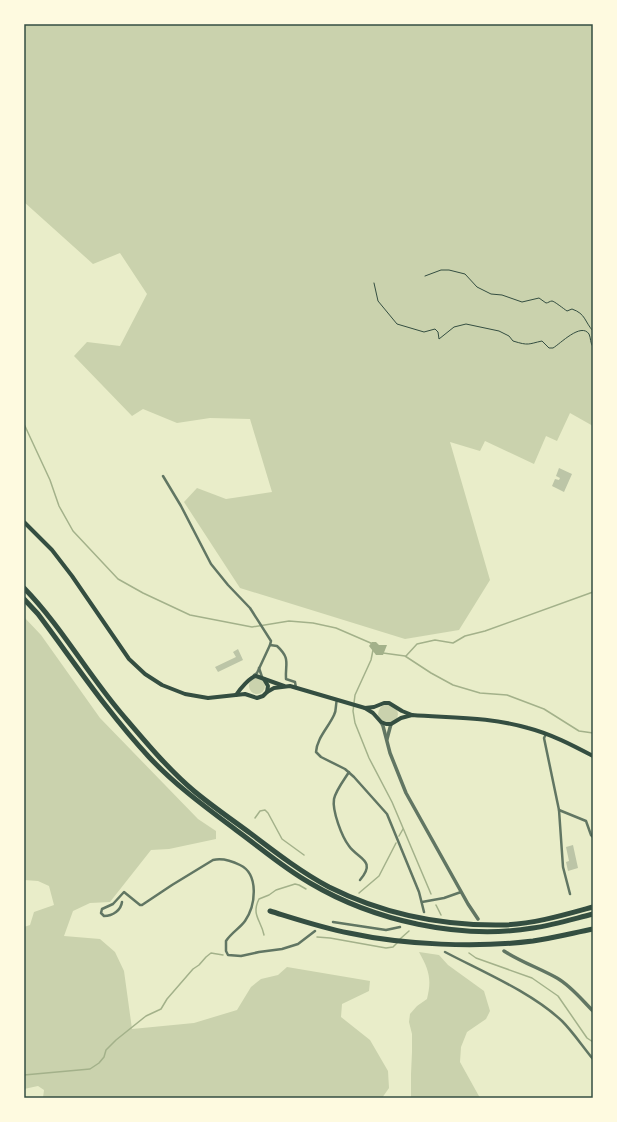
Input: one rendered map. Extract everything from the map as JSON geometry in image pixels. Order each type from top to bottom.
[{"type":"highway","points":[[24,588],[43,610],[120,712],[157,754],[193,790],[280,856],[329,886],[360,901],[397,913],[431,920],[466,924],[505,925],[531,922],[593,907]]},
{"type":"highway","points":[[24,599],[38,614],[113,715],[169,778],[190,796],[278,861],[309,883],[325,892],[358,907],[394,918],[432,927],[466,931],[506,931],[533,928],[593,914]]},
{"type":"highway","points":[[270,911],[348,933],[373,938],[429,943],[472,944],[533,941],[593,929]]},
{"type":"main road","points":[[24,522],[52,550],[68,570],[129,659],[145,674],[171,689],[192,695],[216,698],[236,694],[249,695],[257,698],[263,696],[274,688],[284,686]]},
{"type":"main road","points":[[236,694],[246,684],[248,679],[253,676],[284,686],[338,699],[363,707],[374,707],[381,704],[390,703],[412,716]]},
{"type":"main road","points":[[263,678],[268,686],[267,692]]},
{"type":"main road","points":[[246,684],[246,690],[249,695]]},
{"type":"main road","points":[[377,717],[378,709],[381,704]]},
{"type":"main road","points":[[363,707],[377,717],[381,722],[386,724],[391,724],[396,720],[412,716],[495,721],[517,725],[546,734],[593,756]]},
{"type":"main road","points":[[396,707],[398,712],[396,720]]},
{"type":"street","points":[[163,476],[181,506],[211,564],[254,614],[270,638],[270,645],[259,668],[253,676]]},
{"type":"street","points":[[270,645],[277,646],[286,658],[288,664],[286,679],[295,682],[296,688]]},
{"type":"street","points":[[259,668],[263,678]]},
{"type":"street","points":[[338,699],[335,704],[336,713],[318,742],[316,752],[321,757],[339,765],[349,772],[387,814],[422,902],[424,912]]},
{"type":"street","points":[[381,722],[390,753],[406,793],[461,892],[478,918]]},
{"type":"street","points":[[386,740],[391,724]]},
{"type":"street","points":[[546,734],[544,738],[558,810],[563,867],[570,894]]},
{"type":"street","points":[[349,772],[335,795],[334,810],[349,847],[360,856],[367,866],[366,873],[360,880]]},
{"type":"street","points":[[558,810],[586,821],[593,837]]},
{"type":"street","points":[[122,902],[120,909],[111,915],[104,916],[101,913],[102,909],[113,904],[124,892],[142,905],[212,860],[217,859],[235,863],[247,870],[254,887],[249,914],[245,921],[232,932],[226,941],[226,951],[228,955],[241,956],[282,949],[298,944],[315,931]]},
{"type":"street","points":[[422,902],[444,898],[461,892]]},
{"type":"street","points":[[333,922],[379,930],[390,930],[400,927]]},
{"type":"street","points":[[504,951],[518,960],[558,978],[593,1011]]},
{"type":"street","points":[[445,952],[540,1003],[562,1022],[593,1059]]},
{"type":"path","points":[[425,276],[441,270],[449,270],[465,274],[476,287],[491,294],[502,295],[522,302],[539,298],[546,303],[552,301],[567,310],[572,309],[583,315],[593,331]]},
{"type":"path","points":[[374,283],[378,301],[397,324],[424,332],[434,329],[438,332],[439,338],[454,327],[466,324],[499,331],[509,336],[513,341],[523,344],[529,345],[542,341],[546,343],[549,348],[553,348],[573,334],[582,330],[589,335],[590,342],[593,347]]},
{"type":"shaded area","points":[[24,24],[593,24],[593,426],[570,413],[557,441],[546,436],[534,464],[485,441],[480,451],[450,442],[490,580],[459,630],[405,639],[240,588],[184,502],[197,488],[226,499],[272,492],[250,419],[210,418],[177,423],[143,409],[132,416],[74,356],[87,342],[120,346],[147,294],[120,253],[93,264],[24,202]]},
{"type":"shaded area","points":[[24,617],[41,635],[100,718],[198,819],[216,831],[216,839],[169,849],[151,850],[110,902],[90,903],[73,911],[64,936],[100,939],[115,952],[124,971],[132,1029],[194,1023],[237,1010],[251,987],[261,979],[278,975],[287,967],[370,981],[369,991],[342,1004],[341,1017],[370,1040],[388,1071],[389,1088],[382,1098],[43,1098],[44,1090],[38,1086],[24,1089],[24,927],[30,925],[34,912],[54,905],[49,886],[38,881],[24,880]]},
{"type":"shaded area","points":[[372,642],[376,642],[379,645],[387,645],[383,655],[376,655],[369,646]]},
{"type":"shaded area","points":[[254,678],[260,678],[265,683],[263,692],[260,694],[254,694],[249,689],[249,683]]},
{"type":"shaded area","points":[[388,704],[395,707],[398,714],[395,721],[388,724],[381,721],[378,714],[381,707]]},
{"type":"shaded area","points":[[419,952],[439,955],[448,965],[484,991],[490,1011],[486,1019],[467,1032],[461,1047],[460,1062],[480,1098],[411,1098],[412,1034],[409,1022],[410,1014],[417,1006],[427,999],[429,986],[429,975]]},
{"type":"building","points":[[559,468],[572,474],[564,492],[552,486],[555,479],[559,480],[560,478],[556,476]]},
{"type":"building","points":[[238,649],[243,660],[218,672],[215,667],[236,657],[233,652]]},
{"type":"building","points":[[573,845],[578,868],[568,871],[566,862],[569,861],[566,847]]},
{"type":"waterway","points":[[24,424],[50,480],[59,506],[73,531],[118,579],[143,593],[190,615],[252,627],[289,621],[313,623],[336,628],[373,644]]},
{"type":"waterway","points":[[406,656],[417,644],[435,640],[453,643],[465,636],[485,631],[593,592]]},
{"type":"waterway","points":[[373,650],[371,660],[355,695],[353,711],[355,723],[369,758],[392,802],[431,894]]},
{"type":"waterway","points":[[383,653],[405,656],[453,685],[480,693],[507,695],[544,709],[579,731],[593,733]]},
{"type":"waterway","points":[[255,818],[260,811],[265,810],[282,839],[304,855]]},
{"type":"waterway","points":[[399,836],[403,829]]},
{"type":"waterway","points":[[359,893],[379,876],[396,843]]},
{"type":"waterway","points":[[264,935],[256,913],[259,899],[276,890],[295,884],[306,889]]},
{"type":"waterway","points":[[436,905],[441,915]]},
{"type":"waterway","points":[[400,939],[409,931]]},
{"type":"waterway","points":[[317,937],[386,948],[393,947],[398,942]]},
{"type":"waterway","points":[[24,1075],[90,1069],[99,1063],[104,1057],[106,1050],[116,1040],[146,1016],[161,1009],[167,999],[193,969],[206,957],[211,953],[223,955]]},
{"type":"waterway","points":[[469,953],[476,958],[532,978],[558,996],[587,1038],[593,1042]]}]
